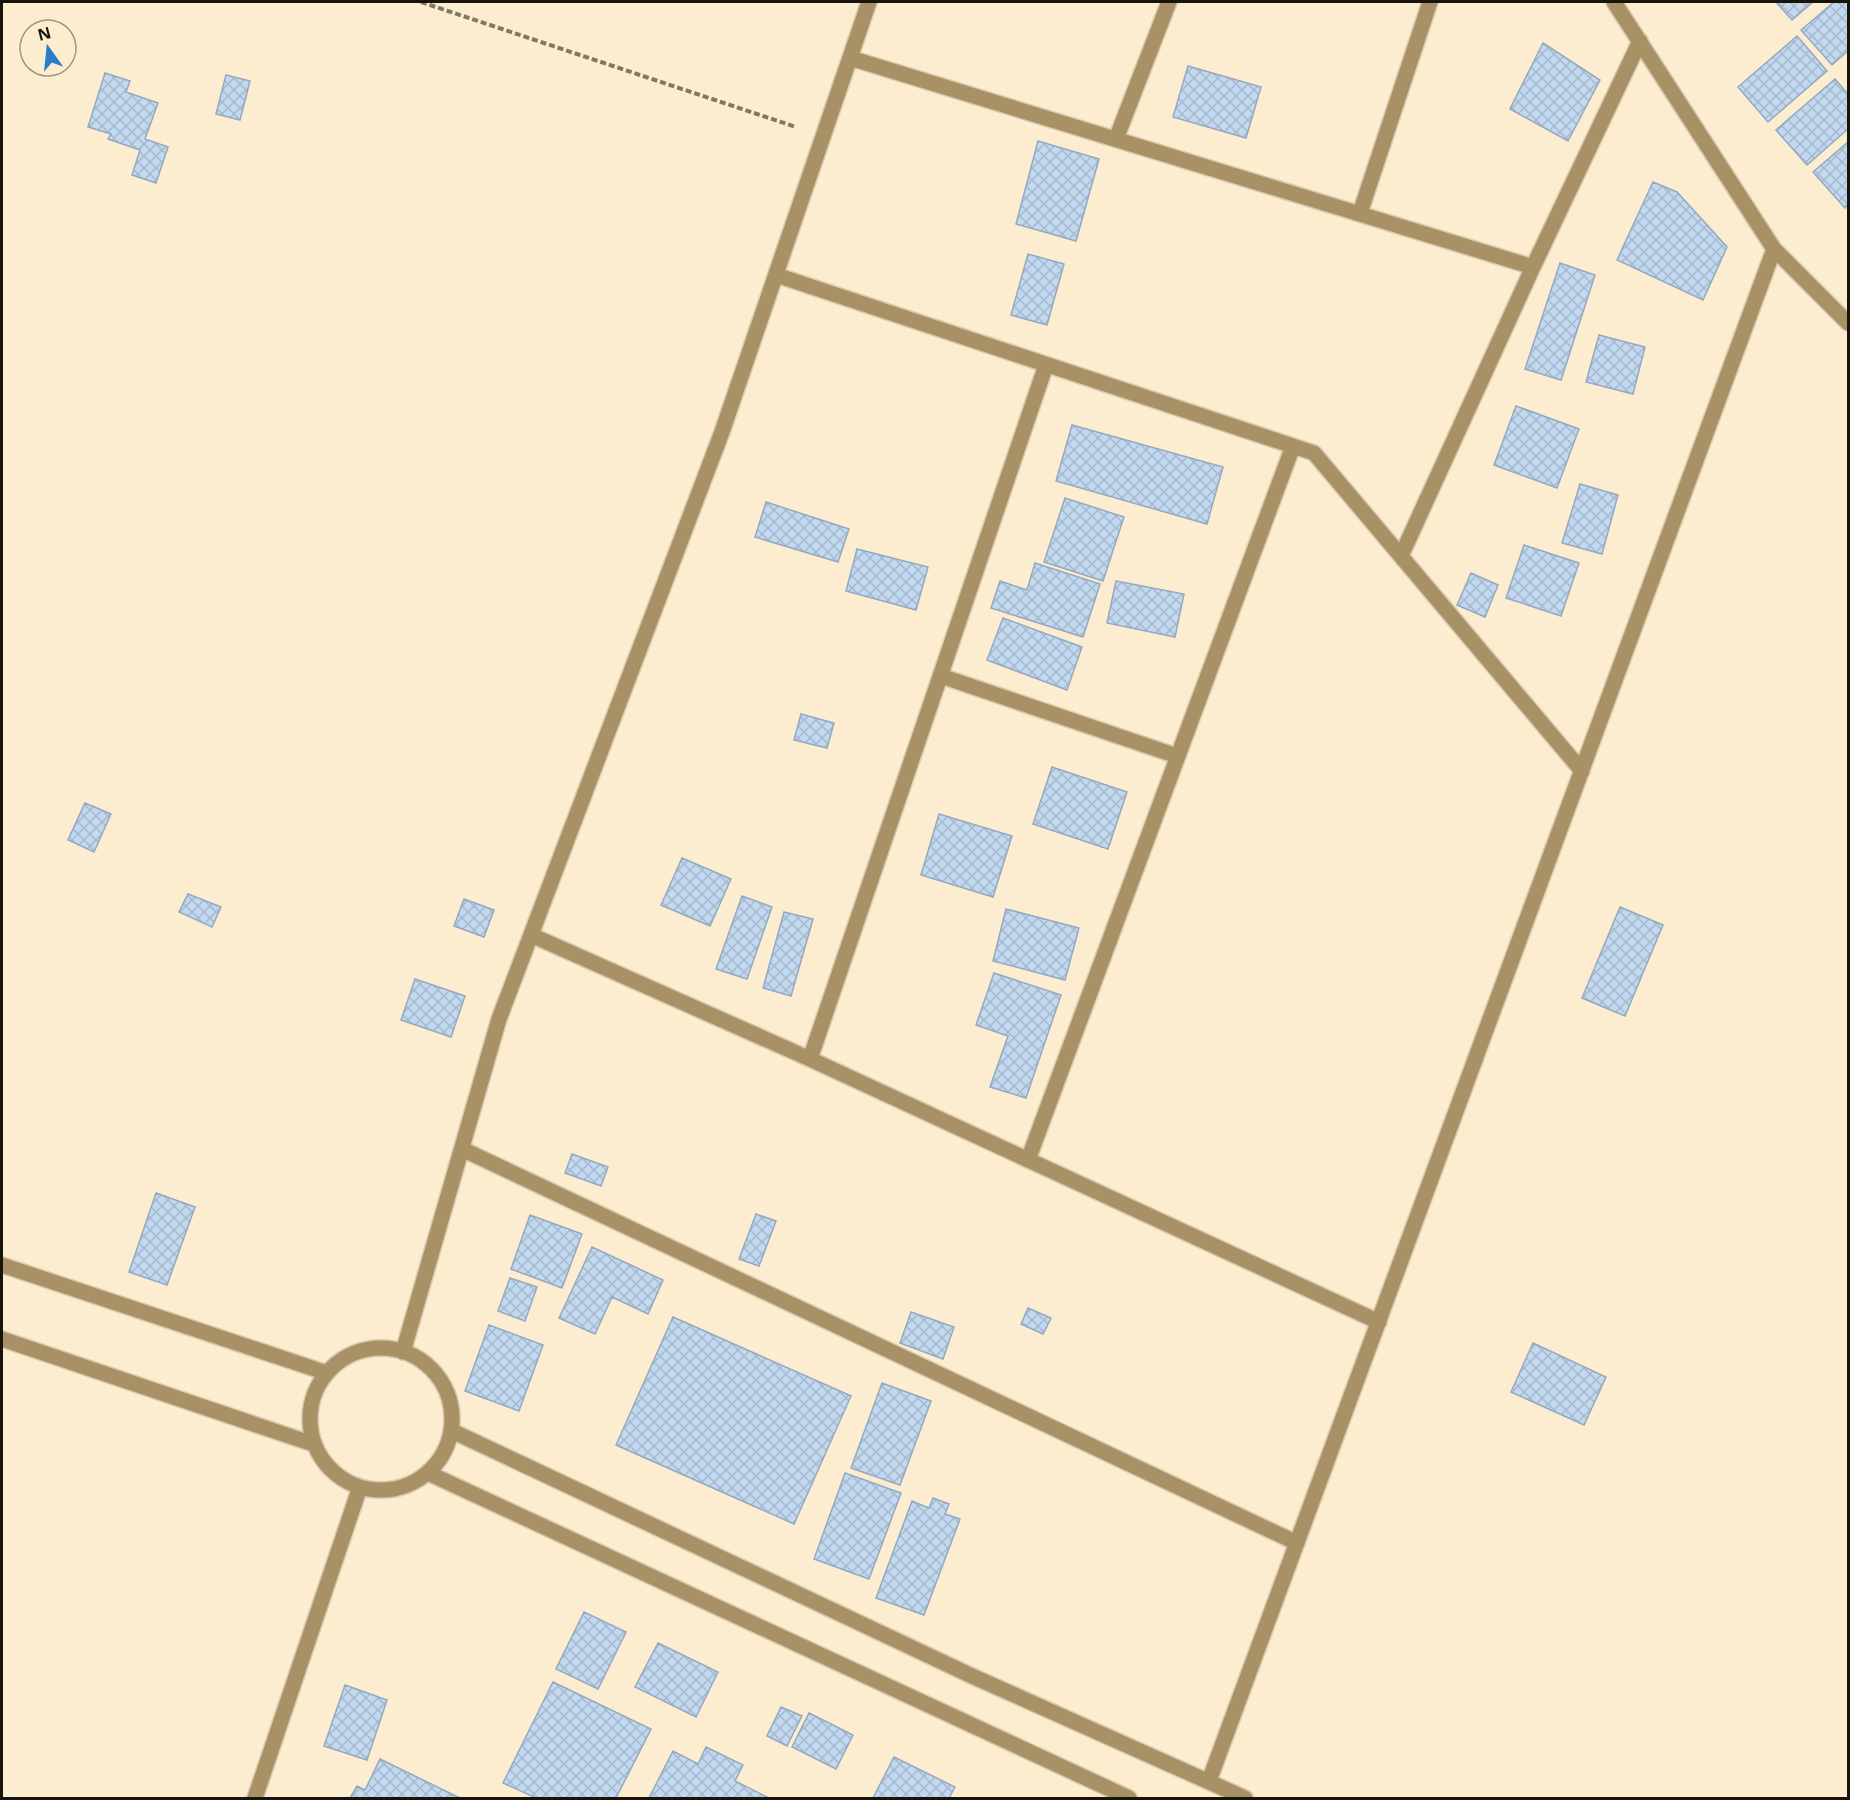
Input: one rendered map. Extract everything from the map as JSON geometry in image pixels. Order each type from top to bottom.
[{"type":"street","points":[[403,1352],[499,1019],[722,432],[870,2]]},
{"type":"street","points":[[1116,139],[1169,2]]},
{"type":"street","points":[[1360,213],[1430,2]]},
{"type":"street","points":[[1614,2],[1774,249],[1848,323]]},
{"type":"street","points":[[1401,556],[1533,267],[1640,41]]},
{"type":"street","points":[[850,58],[1533,267]]},
{"type":"street","points":[[1209,1781],[1774,249]]},
{"type":"street","points":[[776,275],[1314,453],[1582,771]]},
{"type":"street","points":[[810,1059],[1046,365]]},
{"type":"street","points":[[1028,1160],[1293,446]]},
{"type":"street","points":[[941,676],[1177,756]]},
{"type":"street","points":[[531,935],[810,1059],[1379,1322]]},
{"type":"street","points":[[462,1149],[1297,1543]]},
{"type":"street","points":[[2,1265],[327,1373]]},
{"type":"street","points":[[2,1339],[313,1444]]},
{"type":"street","points":[[383,1349],[403,1352],[421,1360],[436,1374],[447,1391],[452,1411],[452,1431],[444,1454],[428,1473],[408,1485],[384,1490],[360,1487],[340,1478],[324,1463],[313,1444],[310,1406],[327,1373],[343,1359],[362,1351],[383,1349]]},
{"type":"street","points":[[452,1431],[972,1676],[1245,1798]]},
{"type":"street","points":[[428,1473],[1129,1798]]},
{"type":"street","points":[[255,1798],[360,1487]]},
{"type":"path","points":[[421,2],[823,136]]},
{"type":"building","points":[[1776,2],[1813,2],[1792,20]]},
{"type":"building","points":[[1834,2],[1848,2],[1848,51],[1832,65],[1801,30]]},
{"type":"building","points":[[1797,36],[1827,71],[1768,122],[1738,87]]},
{"type":"building","points":[[1543,43],[1600,80],[1568,141],[1510,109]]},
{"type":"building","points":[[1188,66],[1261,87],[1246,138],[1173,117]]},
{"type":"building","points":[[105,73],[130,81],[126,92],[158,103],[145,139],[168,147],[156,183],[132,175],[140,150],[108,139],[111,134],[88,127]]},
{"type":"building","points":[[226,75],[250,81],[240,120],[216,114]]},
{"type":"building","points":[[1835,79],[1848,94],[1848,129],[1807,165],[1776,130]]},
{"type":"building","points":[[1038,141],[1099,159],[1076,241],[1016,224]]},
{"type":"building","points":[[1848,142],[1848,204],[1845,208],[1813,172]]},
{"type":"building","points":[[1653,182],[1677,192],[1727,247],[1703,300],[1617,260]]},
{"type":"building","points":[[1028,254],[1064,264],[1047,325],[1011,315]]},
{"type":"building","points":[[1560,263],[1595,275],[1561,380],[1525,369]]},
{"type":"building","points":[[1599,335],[1645,347],[1633,394],[1586,382]]},
{"type":"building","points":[[1516,406],[1579,429],[1557,488],[1494,465]]},
{"type":"building","points":[[1072,425],[1223,467],[1207,524],[1056,481]]},
{"type":"building","points":[[1580,484],[1618,495],[1602,554],[1562,543]]},
{"type":"building","points":[[1065,498],[1124,517],[1103,581],[1044,562]]},
{"type":"building","points":[[766,502],[849,529],[838,562],[755,537]]},
{"type":"building","points":[[1524,545],[1579,563],[1561,616],[1506,598]]},
{"type":"building","points":[[857,549],[928,567],[916,610],[846,591]]},
{"type":"building","points":[[1035,563],[1100,584],[1083,637],[991,608],[1000,581],[1027,590]]},
{"type":"building","points":[[1471,573],[1498,585],[1485,617],[1457,605]]},
{"type":"building","points":[[1116,581],[1184,594],[1175,637],[1107,623]]},
{"type":"building","points":[[1003,618],[1082,647],[1067,690],[987,660]]},
{"type":"building","points":[[801,714],[834,723],[827,748],[794,740]]},
{"type":"building","points":[[1052,767],[1127,792],[1108,849],[1033,824]]},
{"type":"building","points":[[85,803],[111,814],[94,852],[68,840]]},
{"type":"building","points":[[939,814],[1012,836],[993,897],[921,875]]},
{"type":"building","points":[[682,858],[731,879],[710,926],[661,905]]},
{"type":"building","points":[[188,894],[221,907],[212,927],[179,912]]},
{"type":"building","points":[[742,896],[772,907],[747,979],[716,969]]},
{"type":"building","points":[[464,899],[494,910],[484,937],[454,926]]},
{"type":"building","points":[[1620,907],[1663,925],[1625,1016],[1582,998]]},
{"type":"building","points":[[1006,909],[1079,928],[1065,980],[993,961]]},
{"type":"building","points":[[784,912],[813,919],[791,996],[763,988]]},
{"type":"building","points":[[994,973],[1061,995],[1026,1098],[990,1087],[1008,1036],[976,1025]]},
{"type":"building","points":[[415,979],[465,996],[451,1037],[401,1020]]},
{"type":"building","points":[[572,1154],[608,1167],[601,1186],[565,1173]]},
{"type":"building","points":[[156,1193],[195,1207],[167,1285],[129,1272]]},
{"type":"building","points":[[756,1214],[776,1221],[759,1266],[739,1259]]},
{"type":"building","points":[[530,1215],[582,1234],[562,1288],[511,1269]]},
{"type":"building","points":[[592,1247],[663,1280],[648,1314],[612,1297],[595,1334],[559,1318]]},
{"type":"building","points":[[510,1278],[537,1287],[525,1321],[498,1311]]},
{"type":"building","points":[[1028,1308],[1051,1318],[1043,1334],[1021,1324]]},
{"type":"building","points":[[911,1312],[954,1327],[943,1359],[900,1343]]},
{"type":"building","points":[[673,1317],[851,1396],[794,1524],[616,1445]]},
{"type":"building","points":[[489,1325],[543,1345],[519,1411],[465,1391]]},
{"type":"building","points":[[1533,1343],[1606,1377],[1584,1425],[1511,1392]]},
{"type":"building","points":[[882,1383],[931,1401],[900,1485],[851,1468]]},
{"type":"building","points":[[845,1473],[901,1493],[869,1579],[814,1559]]},
{"type":"building","points":[[933,1498],[949,1504],[945,1514],[960,1519],[924,1615],[876,1598],[912,1501],[929,1508]]},
{"type":"building","points":[[584,1612],[626,1632],[598,1689],[556,1669]]},
{"type":"building","points":[[658,1643],[718,1672],[696,1717],[635,1687]]},
{"type":"building","points":[[553,1682],[651,1729],[616,1798],[536,1798],[503,1783]]},
{"type":"building","points":[[345,1685],[387,1700],[367,1760],[324,1746]]},
{"type":"building","points":[[781,1707],[802,1716],[787,1746],[767,1736]]},
{"type":"building","points":[[809,1713],[853,1735],[836,1769],[792,1747]]},
{"type":"building","points":[[706,1747],[743,1765],[735,1781],[767,1797],[649,1798],[673,1751],[698,1764]]},
{"type":"building","points":[[894,1757],[955,1787],[949,1798],[873,1798]]},
{"type":"building","points":[[380,1759],[460,1798],[350,1798],[357,1786],[365,1790]]}]
